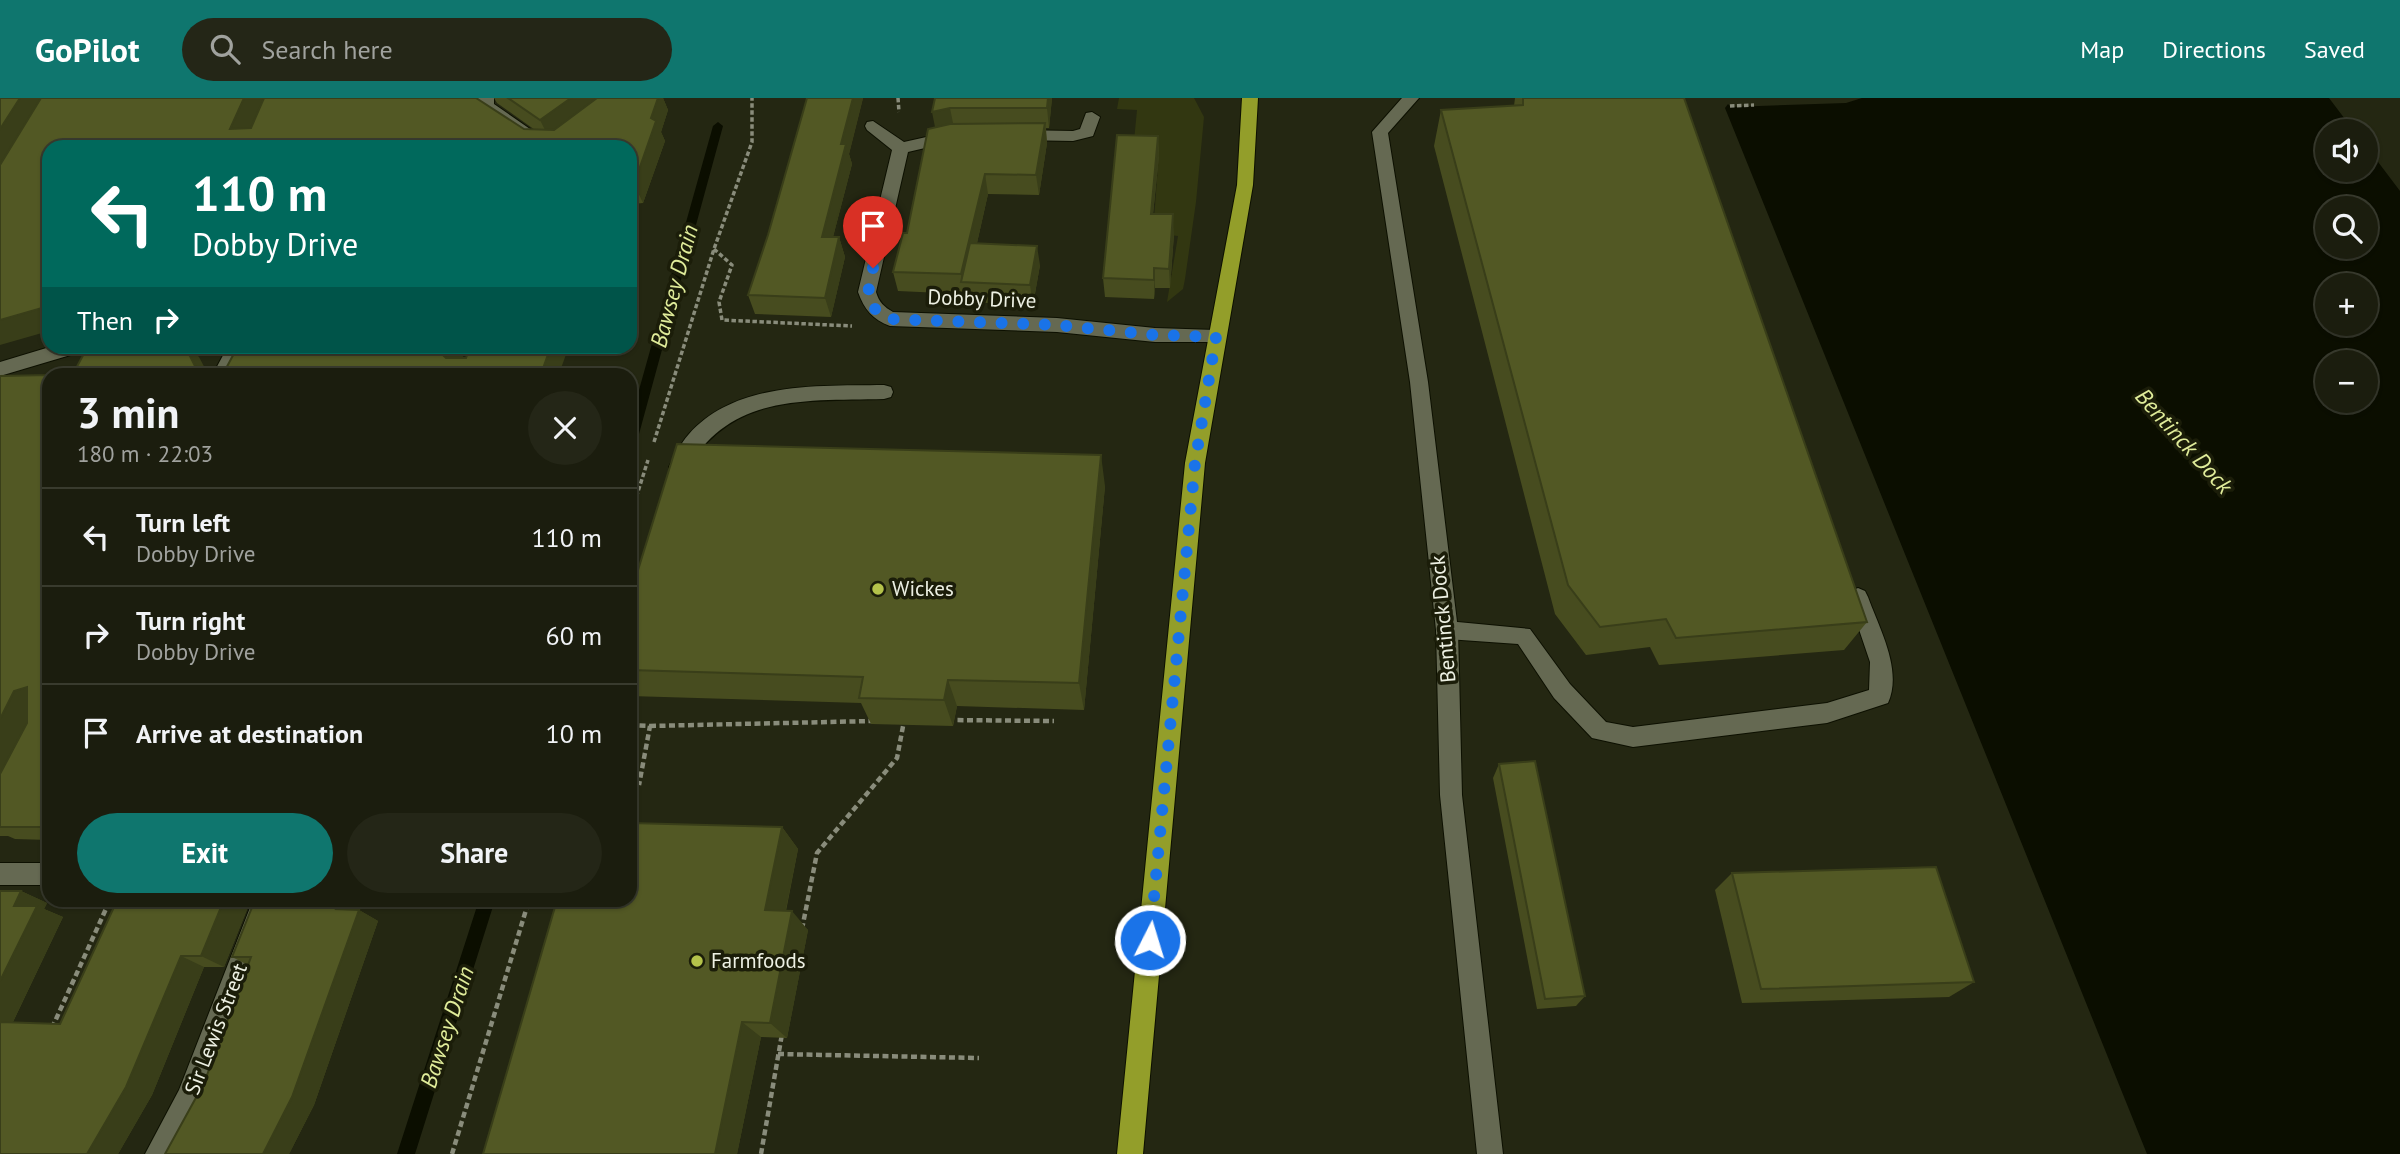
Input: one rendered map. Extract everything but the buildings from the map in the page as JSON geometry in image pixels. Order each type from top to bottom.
[{"type":"main road","points":[[1130,1154],[1195,463],[1245,186],[1250,98]]},
{"type":"street","points":[[486,98],[486,106],[537,140]]},
{"type":"street","name":"Bentinck Dock","points":[[1411,98],[1380,132],[1419,382],[1447,630],[1451,795],[1490,1154]]},
{"type":"street","points":[[1012,135],[1073,136],[1087,132],[1092,117]]},
{"type":"street","points":[[873,126],[901,148]]},
{"type":"street","points":[[901,148],[954,136],[967,136]]},
{"type":"street","points":[[876,311],[870,304],[867,292],[901,148]]},
{"type":"street","name":"Dobby Drive","points":[[876,311],[890,319],[1070,326],[1155,335],[1216,337]]},
{"type":"street","points":[[0,369],[51,354]]},
{"type":"street","points":[[675,480],[679,467],[696,438],[725,414],[802,395],[884,392]]},
{"type":"street","points":[[1447,630],[1523,635],[1562,691],[1600,731],[1633,737],[1827,713],[1880,696],[1881,662],[1853,583]]},
{"type":"street","points":[[0,874],[42,874]]},
{"type":"street","name":"Sir Lewis Street","points":[[158,1154],[189,1098],[262,907]]},
{"type":"path","points":[[637,495],[714,249],[752,142],[752,98]]},
{"type":"path","points":[[1730,106],[1754,105]]},
{"type":"path","points":[[714,249],[732,265],[719,302],[722,320],[845,328],[856,326],[876,311]]},
{"type":"path","points":[[637,725],[878,720]]},
{"type":"path","points":[[891,720],[918,720]]},
{"type":"path","points":[[802,933],[817,853],[897,758],[904,720]]},
{"type":"path","points":[[945,720],[1054,721]]},
{"type":"path","points":[[639,785],[650,726]]},
{"type":"path","points":[[49,1034],[107,907]]},
{"type":"path","points":[[452,1154],[527,907]]},
{"type":"path","points":[[761,1154],[783,1027]]},
{"type":"path","points":[[778,1054],[979,1058]]},
{"type":"green space","points":[[1119,98],[1194,98],[1204,117],[1196,202],[1183,289],[1167,302],[1178,236],[1153,233],[1159,152],[1150,151],[1134,141],[1137,110],[1117,109]]},
{"type":"water","points":[[1862,98],[2329,98],[2345,119],[2315,119],[2315,182],[2378,182],[2378,162],[2400,191],[2400,1154],[2147,1154],[1725,108],[1728,104],[1731,107],[1846,103]]},
{"type":"waterway","name":"Bawsey Drain","points":[[637,420],[718,126]]},
{"type":"waterway","name":"Bawsey Drain","points":[[406,1154],[485,907]]},
{"type":"place","name":"Wickes","points":[[878,589]]},
{"type":"place","name":"Farmfoods","points":[[697,961]]},
{"type":"route","points":[[873,268],[867,292],[870,304],[890,319],[1096,327],[1155,335],[1216,337],[1195,463],[1150,940]]}]
